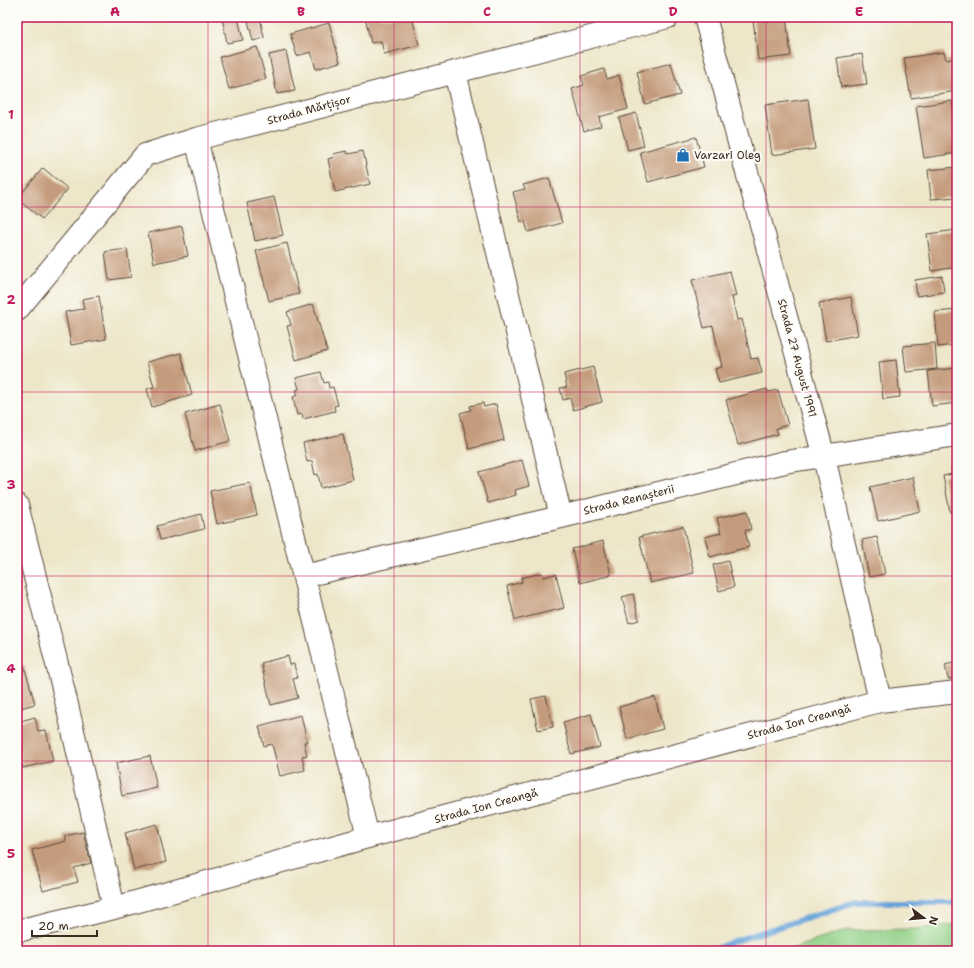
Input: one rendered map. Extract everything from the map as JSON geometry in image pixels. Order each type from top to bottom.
[{"type":"street","name":"Strada Mărțișor","points":[[17,310],[144,154],[668,17]]},
{"type":"street","name":"Strada 27 August 1991","points":[[705,17],[824,457],[880,701]]},
{"type":"street","points":[[455,72],[561,517]]},
{"type":"street","points":[[196,140],[368,838]]},
{"type":"street","name":"Strada Renașterii","points":[[304,576],[561,517],[785,462],[957,435]]},
{"type":"street","points":[[17,505],[64,692],[114,908]]},
{"type":"street","name":"Strada Ion Creangă","points":[[17,931],[114,908],[368,838],[880,701],[957,692]]},
{"type":"green space","points":[[957,924],[957,951],[784,951],[847,930],[914,929]]},
{"type":"building","points":[[222,17],[238,17],[243,40],[227,43]]},
{"type":"building","points":[[247,17],[260,17],[264,38],[253,41]]},
{"type":"building","points":[[365,17],[412,17],[419,45],[384,54],[381,41],[371,43]]},
{"type":"building","points":[[786,17],[791,56],[758,60],[753,19]]},
{"type":"building","points":[[329,23],[340,62],[316,69],[311,52],[297,56],[290,34]]},
{"type":"building","points":[[257,47],[266,79],[229,89],[220,57]]},
{"type":"building","points":[[286,51],[295,91],[277,94],[269,55]]},
{"type":"building","points":[[944,52],[946,60],[957,58],[957,91],[911,98],[904,58]]},
{"type":"building","points":[[862,54],[867,84],[841,87],[837,58]]},
{"type":"building","points":[[671,63],[680,95],[645,104],[637,72]]},
{"type":"building","points":[[604,69],[607,79],[619,75],[628,109],[599,117],[601,126],[584,131],[572,89],[584,85],[581,76]]},
{"type":"building","points":[[808,99],[815,149],[772,155],[765,105]]},
{"type":"building","points":[[952,101],[957,134],[957,153],[924,158],[916,106]]},
{"type":"building","points":[[636,113],[644,146],[628,150],[619,118]]},
{"type":"building","points":[[696,137],[704,167],[648,182],[640,152]]},
{"type":"building","points":[[346,151],[348,154],[363,151],[370,184],[335,192],[328,159],[334,157],[333,154]]},
{"type":"building","points":[[957,167],[957,197],[931,199],[928,170]]},
{"type":"building","points":[[43,168],[68,189],[42,219],[17,199]]},
{"type":"building","points":[[549,178],[562,223],[528,232],[525,221],[521,222],[513,192],[525,189],[523,185]]},
{"type":"building","points":[[274,197],[283,235],[255,241],[247,203]]},
{"type":"building","points":[[182,226],[188,256],[154,263],[148,233]]},
{"type":"building","points":[[957,230],[957,267],[932,271],[927,234]]},
{"type":"building","points":[[287,243],[299,294],[269,301],[256,251]]},
{"type":"building","points":[[127,249],[131,277],[109,280],[105,252]]},
{"type":"building","points":[[730,271],[736,296],[732,297],[737,320],[742,319],[751,359],[758,358],[762,373],[719,383],[715,369],[722,367],[713,326],[704,328],[692,280]]},
{"type":"building","points":[[942,276],[944,292],[917,296],[915,280]]},
{"type":"building","points":[[99,296],[106,339],[71,345],[65,312],[84,309],[82,299]]},
{"type":"building","points":[[851,297],[858,335],[826,341],[819,303]]},
{"type":"building","points":[[313,304],[327,351],[296,360],[287,326],[291,325],[287,312]]},
{"type":"building","points":[[957,310],[957,350],[955,351],[955,345],[938,347],[935,312]]},
{"type":"building","points":[[935,343],[937,369],[906,372],[903,346]]},
{"type":"building","points":[[181,353],[192,395],[152,407],[147,389],[154,387],[147,362]]},
{"type":"building","points":[[896,360],[900,397],[883,399],[879,362]]},
{"type":"building","points":[[593,367],[602,402],[573,410],[570,398],[563,400],[560,388],[567,387],[564,374]]},
{"type":"building","points":[[957,368],[957,403],[932,406],[928,371]]},
{"type":"building","points":[[321,372],[324,383],[328,382],[329,388],[333,387],[338,405],[334,406],[335,411],[303,419],[302,414],[297,415],[293,397],[298,395],[296,390],[299,389],[296,378]]},
{"type":"building","points":[[767,389],[768,392],[778,390],[788,425],[776,428],[778,434],[738,445],[726,400]]},
{"type":"building","points":[[483,403],[484,407],[496,404],[504,440],[469,449],[460,413],[471,410],[470,406]]},
{"type":"building","points":[[220,404],[230,441],[195,451],[185,414]]},
{"type":"building","points":[[343,434],[353,480],[321,488],[318,474],[315,475],[312,461],[307,462],[303,443]]},
{"type":"building","points":[[522,460],[529,486],[515,490],[516,495],[488,503],[479,472]]},
{"type":"building","points":[[957,467],[957,511],[950,512],[943,476],[952,474],[951,468]]},
{"type":"building","points":[[913,477],[920,511],[878,521],[870,487]]},
{"type":"building","points":[[250,483],[257,515],[217,524],[210,491]]},
{"type":"building","points":[[747,511],[751,529],[745,531],[749,547],[710,557],[705,537],[721,533],[717,518]]},
{"type":"building","points":[[201,514],[204,529],[160,540],[157,526]]},
{"type":"building","points":[[683,526],[694,573],[650,583],[639,537]]},
{"type":"building","points":[[877,537],[885,574],[869,577],[862,540]]},
{"type":"building","points":[[603,541],[611,575],[580,583],[572,549]]},
{"type":"building","points":[[728,561],[734,587],[719,591],[713,565]]},
{"type":"building","points":[[542,573],[543,577],[556,574],[564,608],[515,620],[507,586],[522,582],[521,578]]},
{"type":"building","points":[[633,594],[639,620],[629,623],[622,597]]},
{"type":"building","points":[[288,656],[290,665],[294,664],[297,678],[293,679],[298,698],[271,705],[261,663]]},
{"type":"building","points":[[957,662],[957,678],[948,679],[945,665]]},
{"type":"building","points":[[24,665],[35,704],[17,709],[17,667]]},
{"type":"building","points":[[546,696],[553,727],[538,730],[531,699]]},
{"type":"building","points":[[655,697],[663,729],[627,739],[619,707]]},
{"type":"building","points":[[591,714],[600,747],[571,754],[563,722]]},
{"type":"building","points":[[301,715],[307,742],[304,742],[307,755],[302,756],[305,770],[280,776],[272,744],[264,746],[259,726]]},
{"type":"building","points":[[35,717],[38,731],[46,730],[53,761],[23,768],[17,750],[17,722]]},
{"type":"building","points":[[150,756],[157,788],[122,796],[116,763]]},
{"type":"building","points":[[157,824],[166,862],[134,870],[125,833]]},
{"type":"building","points":[[83,832],[91,863],[74,868],[78,882],[43,891],[32,850],[66,841],[65,836]]},
{"type":"waterway","points":[[711,951],[732,942],[855,902],[957,902]]},
{"type":"place","name":"Varzari Oleg","points":[[683,155]]}]
